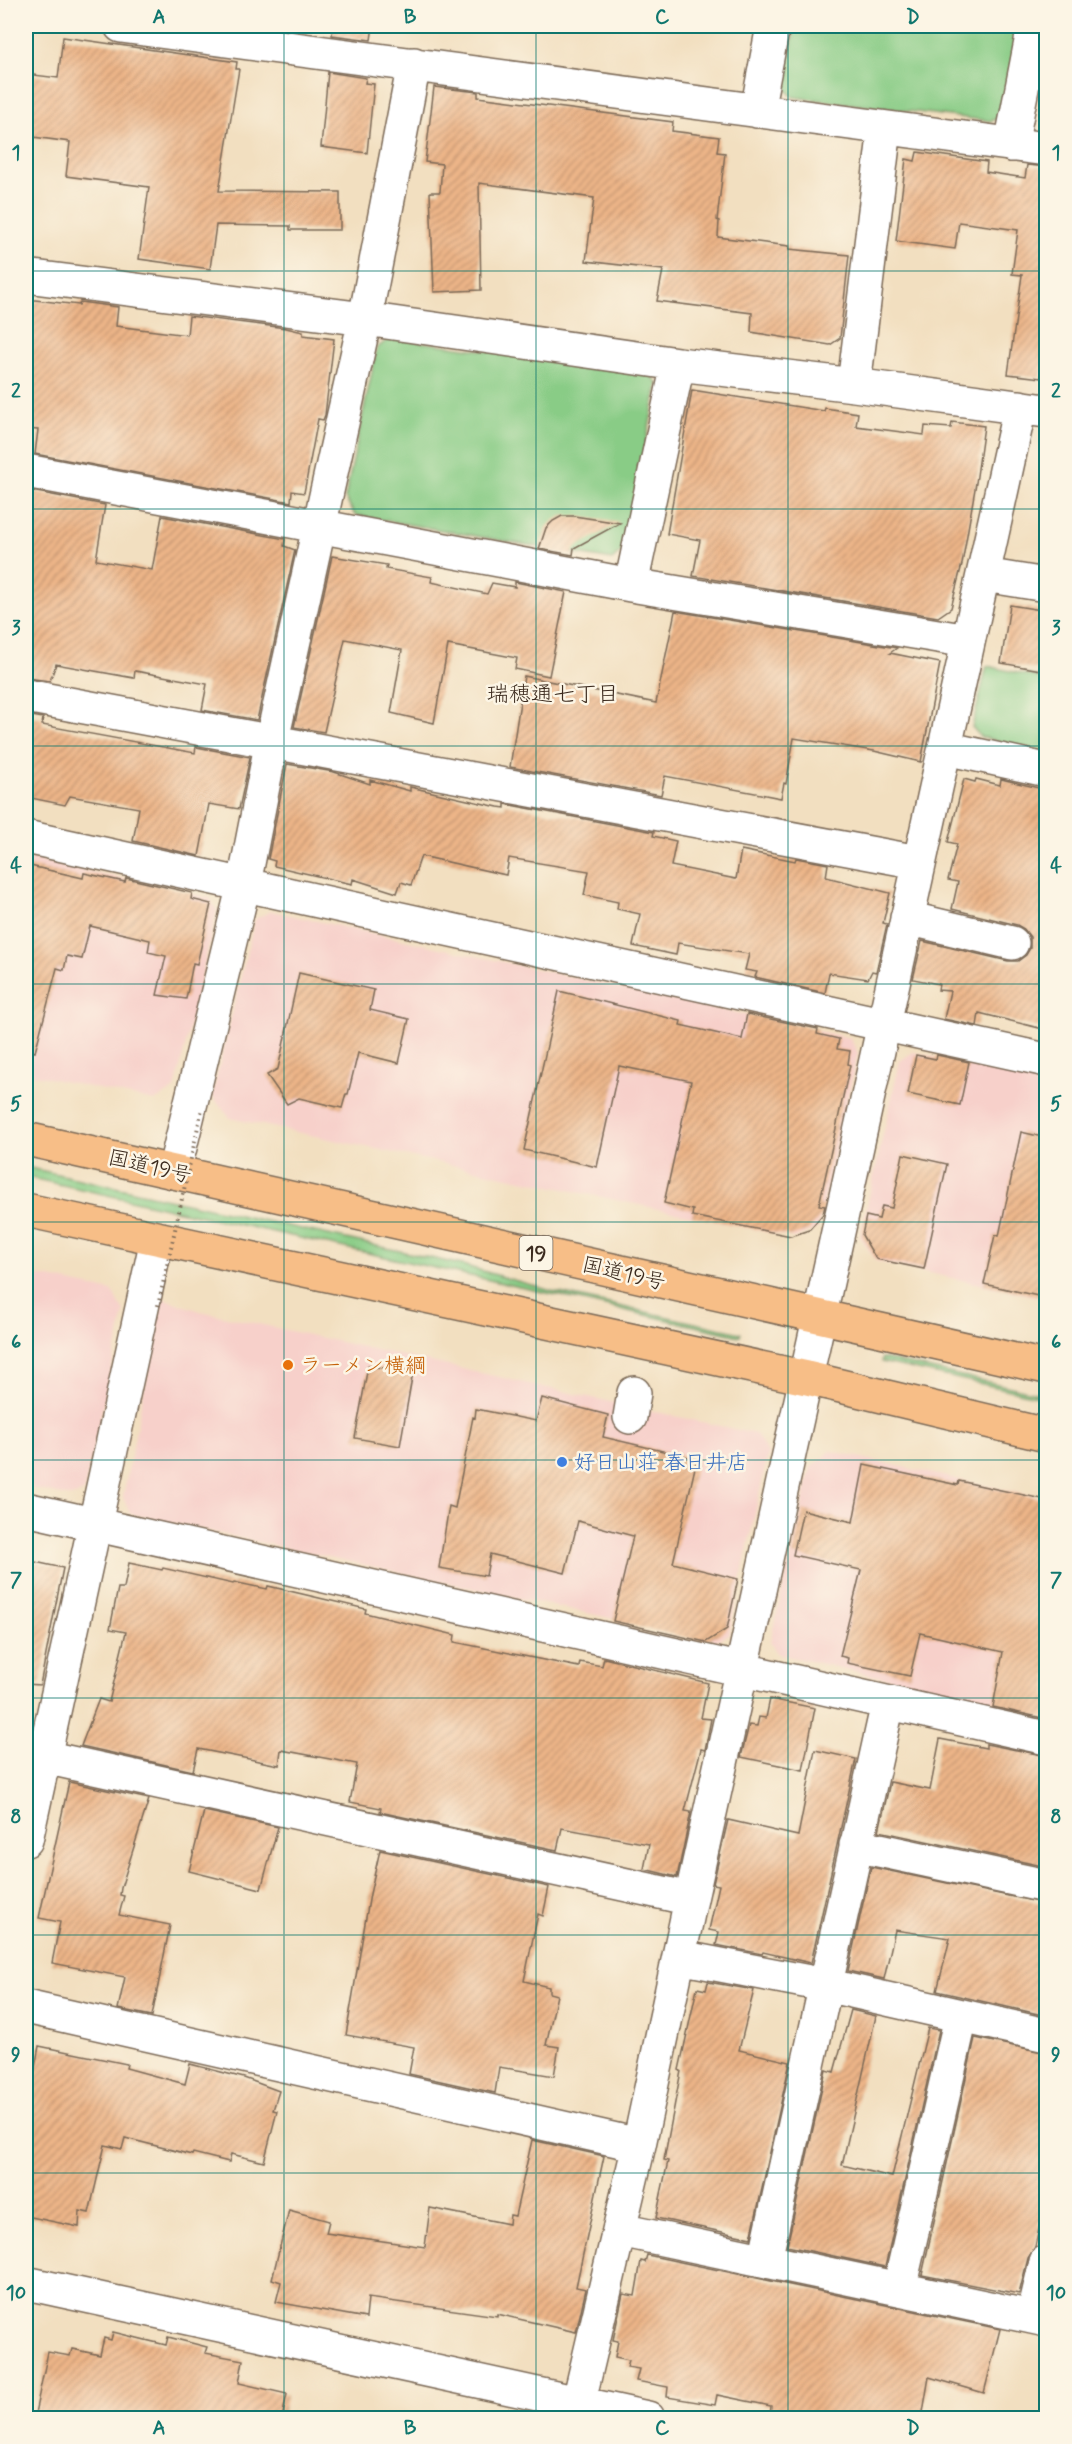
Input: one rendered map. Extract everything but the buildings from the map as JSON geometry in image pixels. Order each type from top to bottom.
[{"type":"highway","name":"国道19号","points":[[26,1139],[1047,1367]]},
{"type":"highway","points":[[26,1210],[807,1378],[1047,1436]]},
{"type":"street","points":[[121,26],[1047,149]]},
{"type":"street","points":[[757,111],[773,26]]},
{"type":"street","points":[[1011,145],[1034,26]]},
{"type":"street","points":[[174,1172],[244,884],[272,740],[365,319],[414,64]]},
{"type":"street","points":[[854,385],[885,128]]},
{"type":"street","points":[[26,276],[365,319],[678,364],[1033,409],[984,574],[968,641],[639,2145],[577,2410]]},
{"type":"street","points":[[631,585],[678,364]]},
{"type":"street","points":[[26,471],[631,585],[968,641]]},
{"type":"street","points":[[984,574],[1047,585]]},
{"type":"street","points":[[26,696],[918,862]]},
{"type":"street","points":[[945,748],[1047,770]]},
{"type":"street","points":[[26,837],[1047,1060]]},
{"type":"street","points":[[907,918],[1012,943]]},
{"type":"street","points":[[26,1840],[34,1755],[94,1524],[157,1239]]},
{"type":"street","points":[[26,1509],[1047,1738]]},
{"type":"street","points":[[765,2260],[888,1703]]},
{"type":"street","points":[[34,1755],[691,1899]]},
{"type":"street","points":[[856,1845],[1047,1886]]},
{"type":"street","points":[[679,1957],[825,1985],[1047,2035]]},
{"type":"street","points":[[26,2007],[639,2145]]},
{"type":"street","points":[[899,2289],[961,2017]]},
{"type":"street","points":[[620,2230],[1040,2319],[1047,2262]]},
{"type":"street","points":[[26,2283],[577,2410],[648,2418]]},
{"type":"path","points":[[158,1306],[202,1109]]},
{"type":"shaded area","points":[[26,857],[210,898],[217,911],[175,1089],[154,1101],[26,1073]]},
{"type":"shaded area","points":[[271,911],[850,1038],[858,1053],[818,1228],[795,1238],[230,1118],[212,1096],[255,919]]},
{"type":"shaded area","points":[[913,1052],[1046,1082],[1046,1299],[876,1261],[860,1236],[900,1061]]},
{"type":"shaded area","points":[[26,1273],[112,1291],[124,1312],[84,1492],[71,1497],[26,1487]]},
{"type":"shaded area","points":[[162,1298],[200,1311],[756,1434],[768,1454],[729,1634],[716,1641],[130,1514],[123,1497]]},
{"type":"shaded area","points":[[831,1451],[1046,1499],[1046,1714],[778,1654],[770,1642],[811,1467]]},
{"type":"green space","points":[[795,26],[1019,26],[1005,115],[991,121],[793,97],[784,87]]},
{"type":"green space","points":[[390,338],[649,372],[658,384],[624,549],[612,560],[355,515],[345,498],[377,348]]},
{"type":"green space","points":[[987,666],[1046,679],[1046,752],[981,737],[972,727]]},
{"type":"green space","points":[[26,1167],[462,1265],[555,1292],[741,1333],[740,1336],[26,1177]]},
{"type":"green space","points":[[882,1358],[1046,1395],[1046,1398],[881,1362]]},
{"type":"place","name":"ラーメン横綱","points":[[288,1365]]},
{"type":"place","name":"好日山荘 春日井店","points":[[562,1462]]},
{"type":"district","name":"瑞穂通七丁目","points":[[553,693]]}]
